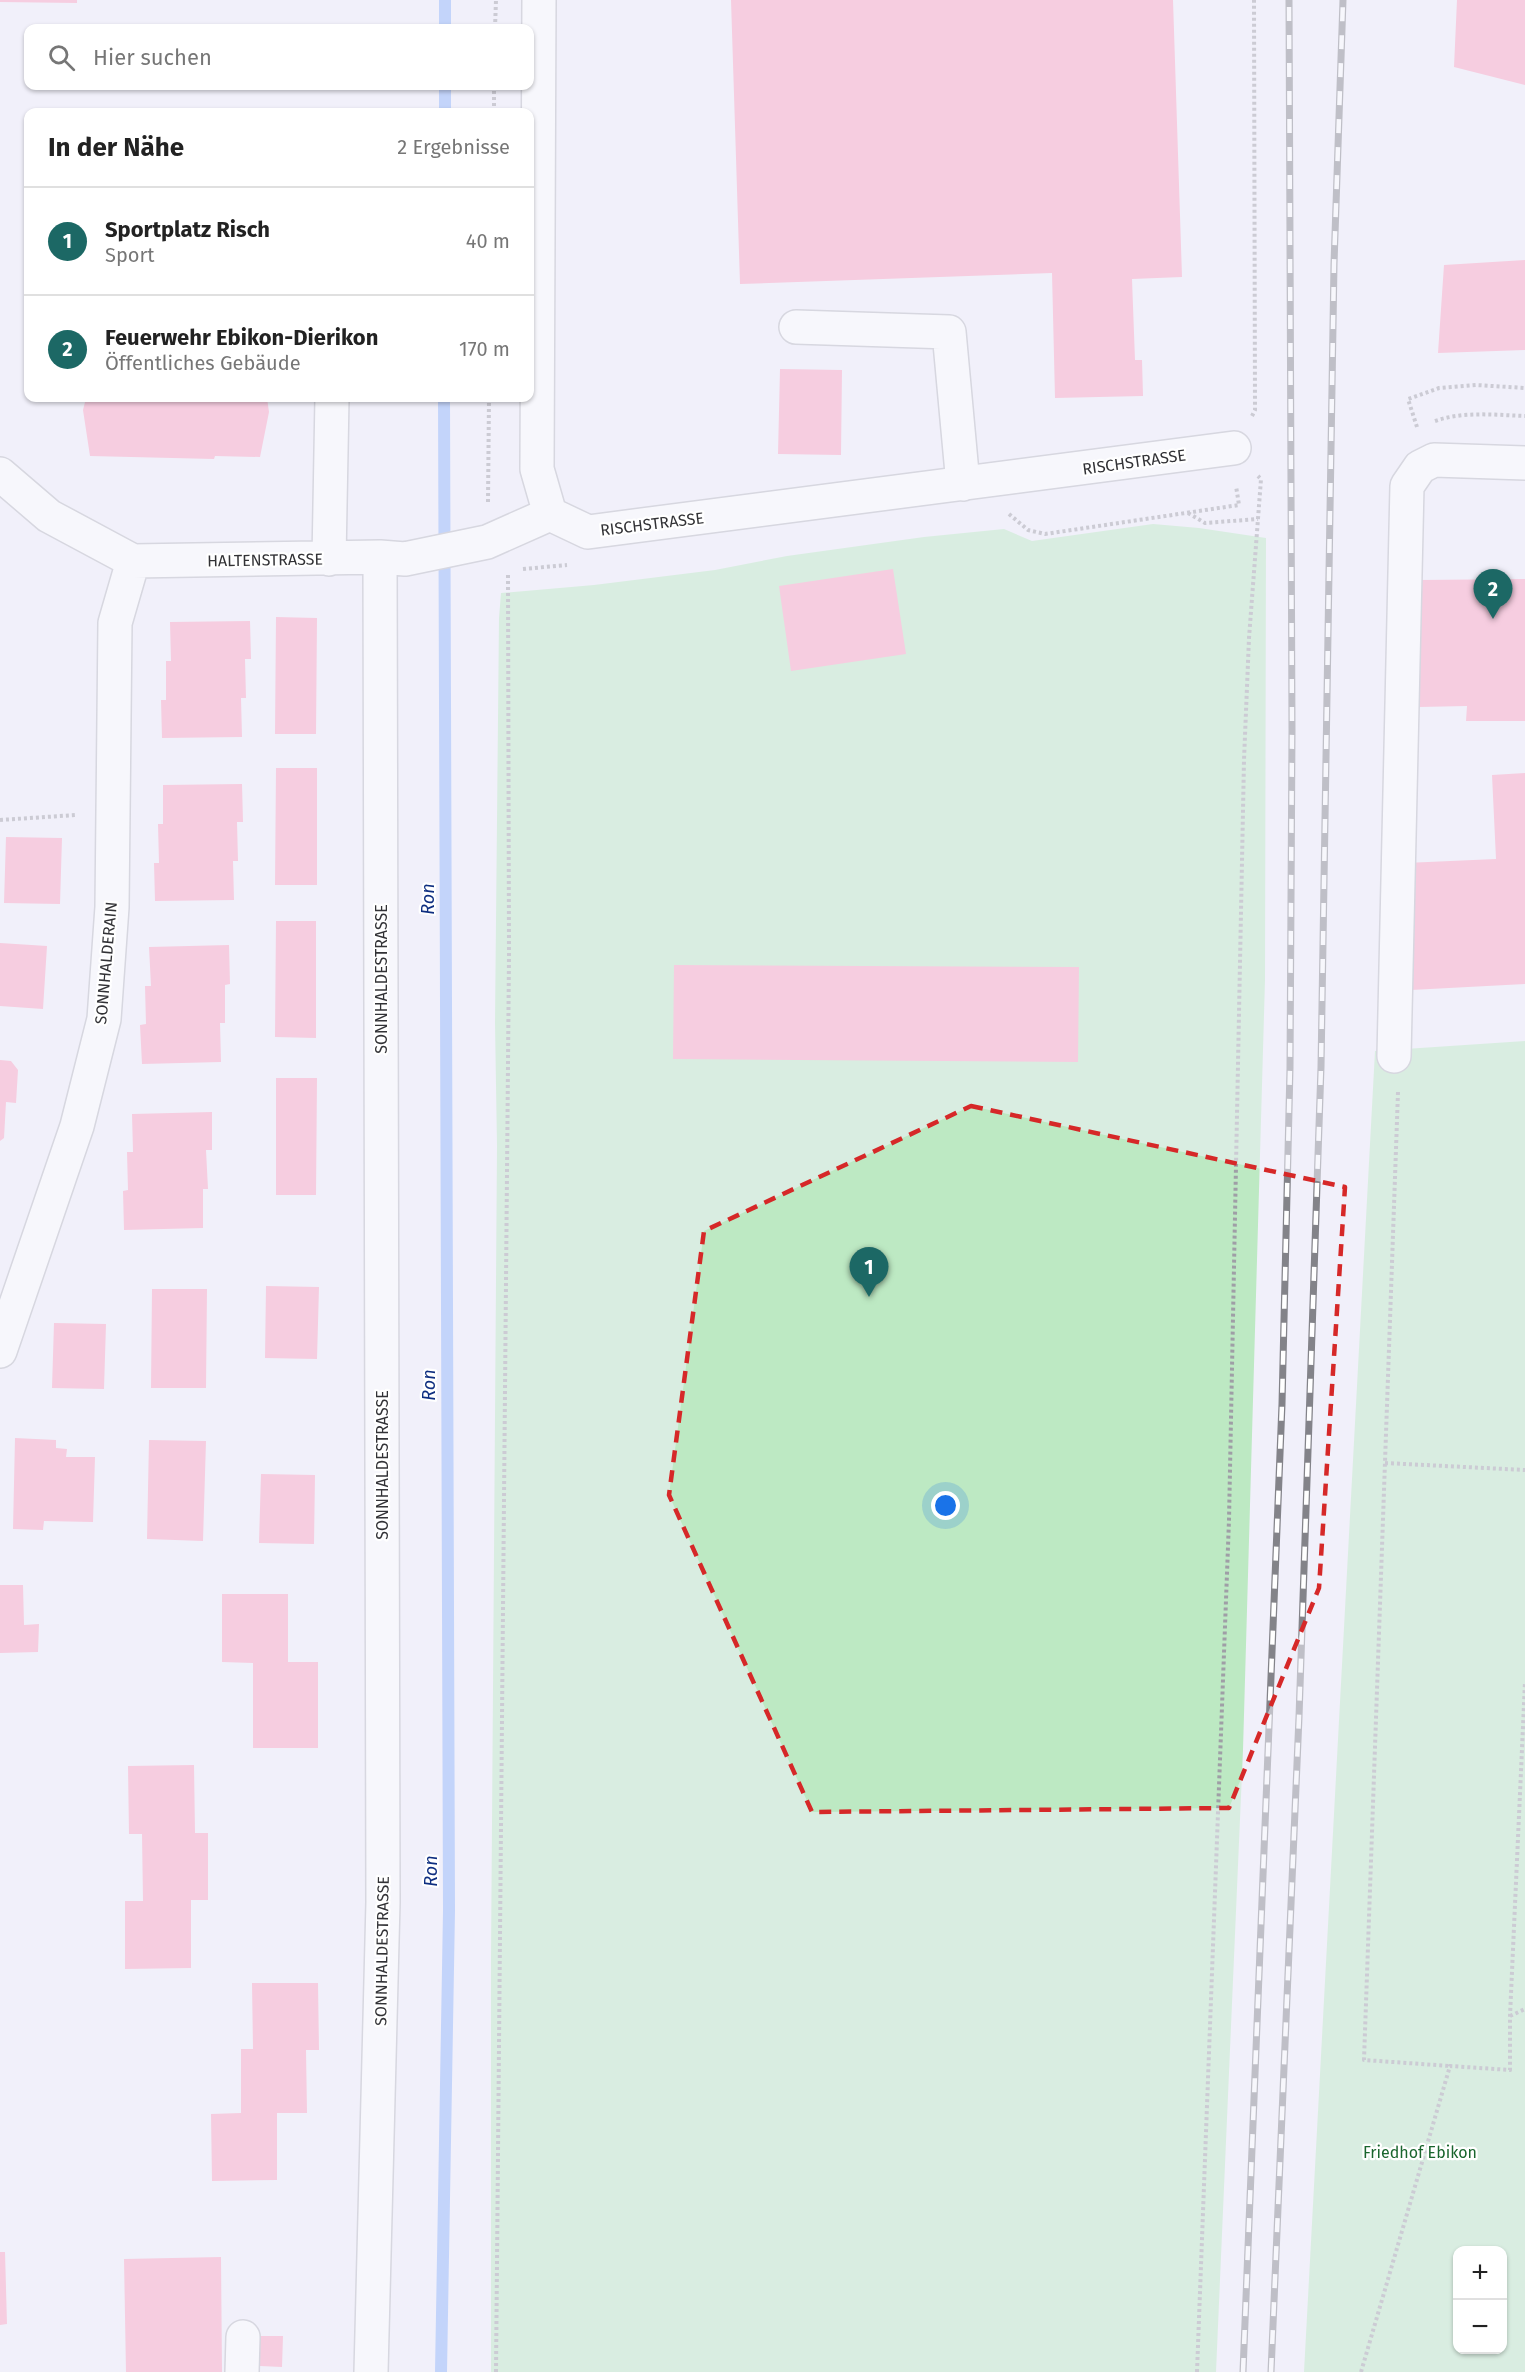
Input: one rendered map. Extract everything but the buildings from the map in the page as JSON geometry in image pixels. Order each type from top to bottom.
[{"type":"street","points":[[539,0],[537,469],[550,514]]},
{"type":"street","points":[[796,327],[949,332],[963,484]]},
{"type":"street","points":[[329,559],[332,402]]},
{"type":"street","name":"RISCHSTRASSE","points":[[550,514],[588,532],[1234,448]]},
{"type":"street","points":[[1394,1056],[1407,486],[1420,467],[1434,460],[1525,463]]},
{"type":"street","name":"HALTENSTRASSE","points":[[0,474],[49,516],[133,561],[392,558],[487,542],[550,514]]},
{"type":"street","name":"SONNHALDESTRASSE","points":[[371,2372],[383,1902],[392,558]]},
{"type":"street","name":"SONNHALDERAIN","points":[[0,1352],[77,1126],[104,1019],[112,907],[116,623],[133,561]]},
{"type":"street","points":[[242,2372],[243,2337]]},
{"type":"path","points":[[495,24],[496,0]]},
{"type":"path","points":[[1197,2372],[1229,1520],[1244,760],[1249,638],[1261,479],[1234,448],[1255,410],[1254,0]]},
{"type":"path","points":[[494,90],[494,108]]},
{"type":"path","points":[[1525,388],[1476,385],[1439,388],[1408,399],[1416,428],[1448,416],[1475,414],[1525,416]]},
{"type":"path","points":[[489,402],[487,542],[508,571],[509,966],[496,2372]]},
{"type":"path","points":[[1008,514],[1028,530],[1045,534],[1239,505],[1236,481]]},
{"type":"path","points":[[1187,512],[1205,523],[1258,519]]},
{"type":"path","points":[[0,820],[113,813]]},
{"type":"path","points":[[1394,1056],[1398,1093],[1364,2060],[1510,2070],[1510,2016],[1525,1682]]},
{"type":"path","points":[[1385,1464],[1525,1470]]},
{"type":"path","points":[[1510,2016],[1525,2008]]},
{"type":"path","points":[[1361,2372],[1450,2066]]},
{"type":"highlighted area","points":[[971,1106],[1345,1187],[1319,1588],[1229,1808],[812,1812],[669,1495],[704,1231]]},
{"type":"green space","points":[[1153,524],[1266,538],[1265,980],[1243,1750],[1216,2372],[491,2372],[491,1959],[497,1146],[495,1023],[501,593],[594,585],[715,570],[787,556],[924,537],[1004,529],[1032,541]]},
{"type":"green space","name":"Friedhof Ebikon","points":[[1525,1041],[1525,2372],[1304,2372],[1375,1051]]},
{"type":"waterway","name":"Ron","points":[[445,0],[445,24]]},
{"type":"waterway","name":"Ron","points":[[445,90],[445,108]]},
{"type":"waterway","name":"Ron","points":[[441,2372],[449,1911],[444,402]]},
{"type":"railway","points":[[1243,2372],[1282,1404],[1290,1068],[1292,730],[1289,0]]},
{"type":"railway","points":[[1271,2372],[1299,1717],[1321,1067],[1334,264],[1343,0]]},
{"type":"place","name":"Feuerwehr Ebikon-Dierikon","points":[[1493,619]]},
{"type":"place","name":"Sportplatz Risch","points":[[869,1297]]}]
